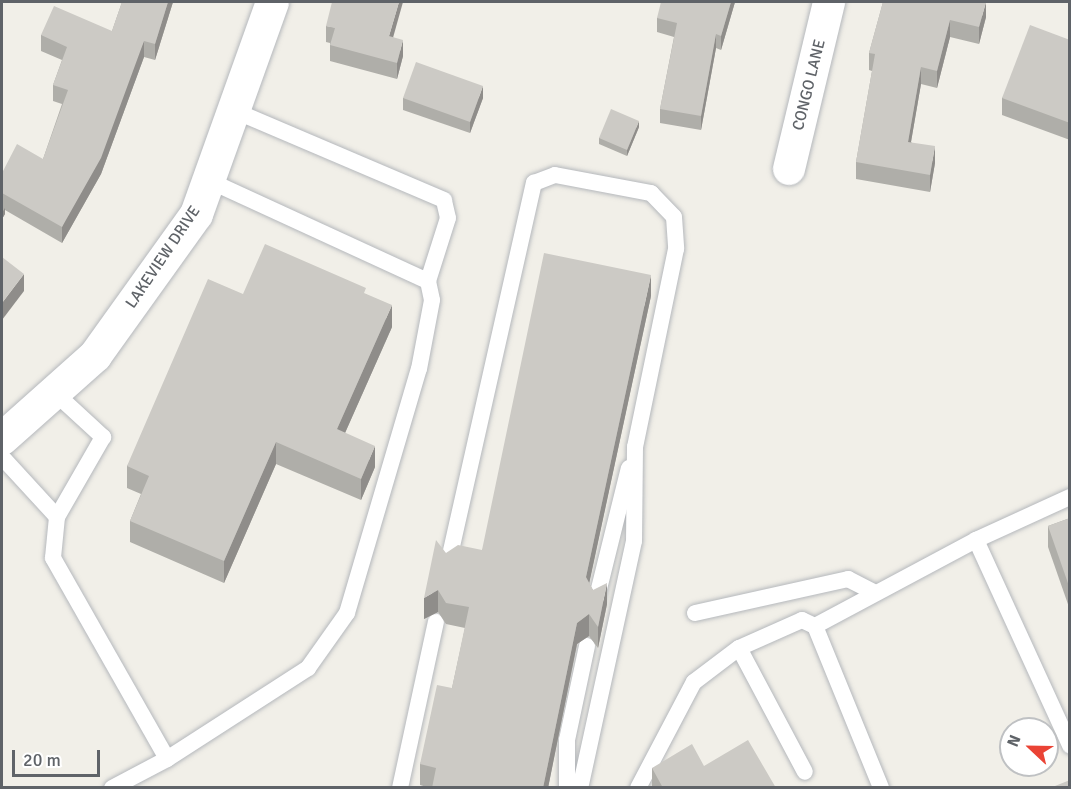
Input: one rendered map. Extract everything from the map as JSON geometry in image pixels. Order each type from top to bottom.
[{"type":"street","name":"LAKEVIEW DRIVE","points":[[2,438],[95,355],[196,214],[272,2]]},
{"type":"street","name":"CONGO LANE","points":[[789,169],[830,2]]},
{"type":"lane","points":[[112,788],[167,759],[308,668],[347,613],[419,369],[432,300],[428,281],[445,237],[444,200],[234,111]]},
{"type":"lane","points":[[448,564],[527,202],[534,183],[555,175],[651,193],[674,217],[676,249],[635,447],[596,601]]},
{"type":"lane","points":[[208,180],[428,281]]},
{"type":"lane","points":[[54,392],[103,437],[57,516],[53,558],[167,759]]},
{"type":"lane","points":[[580,788],[634,541],[635,447]]},
{"type":"lane","points":[[2,457],[57,516]]},
{"type":"lane","points":[[815,626],[976,540],[1070,497]]},
{"type":"lane","points":[[976,540],[1070,745]]},
{"type":"lane","points":[[695,613],[848,579],[875,593]]},
{"type":"lane","points":[[638,788],[694,682],[739,648],[802,620],[815,626],[881,788]]},
{"type":"lane","points":[[400,788],[436,622]]},
{"type":"lane","points":[[567,788],[567,740],[587,646]]},
{"type":"lane","points":[[739,648],[805,772]]},
{"type":"building","points":[[122,2],[168,2],[155,44],[144,41],[101,158],[62,227],[2,193],[2,173],[17,144],[43,159],[68,90],[53,85],[67,47],[41,35],[54,6],[112,31]]},
{"type":"building","points":[[332,2],[399,2],[389,36],[403,40],[397,63],[330,45],[335,28],[326,26]]},
{"type":"building","points":[[661,2],[731,2],[721,36],[716,34],[701,116],[660,109],[677,23],[657,18]]},
{"type":"building","points":[[883,2],[986,2],[979,27],[950,20],[937,71],[921,67],[908,142],[935,146],[930,175],[856,162],[875,54],[869,53]]},
{"type":"building","points":[[1030,25],[1070,40],[1070,123],[1002,98]]},
{"type":"building","points":[[416,62],[483,86],[470,122],[403,98]]},
{"type":"building","points":[[611,109],[639,121],[627,150],[599,138]]},
{"type":"building","points":[[265,244],[366,288],[364,293],[392,305],[337,429],[375,446],[361,479],[276,442],[224,561],[130,521],[149,476],[127,466],[208,279],[243,294]]},
{"type":"building","points":[[544,253],[651,275],[586,577],[593,590],[607,583],[598,627],[589,614],[577,623],[543,788],[432,788],[436,768],[420,764],[437,685],[452,688],[469,607],[446,603],[438,590],[424,598],[436,540],[446,553],[458,545],[482,550]]},
{"type":"building","points":[[2,257],[24,274],[2,303]]},
{"type":"building","points":[[1070,518],[1070,589],[1048,526]]},
{"type":"building","points":[[748,740],[776,788],[663,788],[652,768],[692,744],[704,766]]},
{"type":"building","points":[[1070,780],[1070,788],[1050,788]]}]
